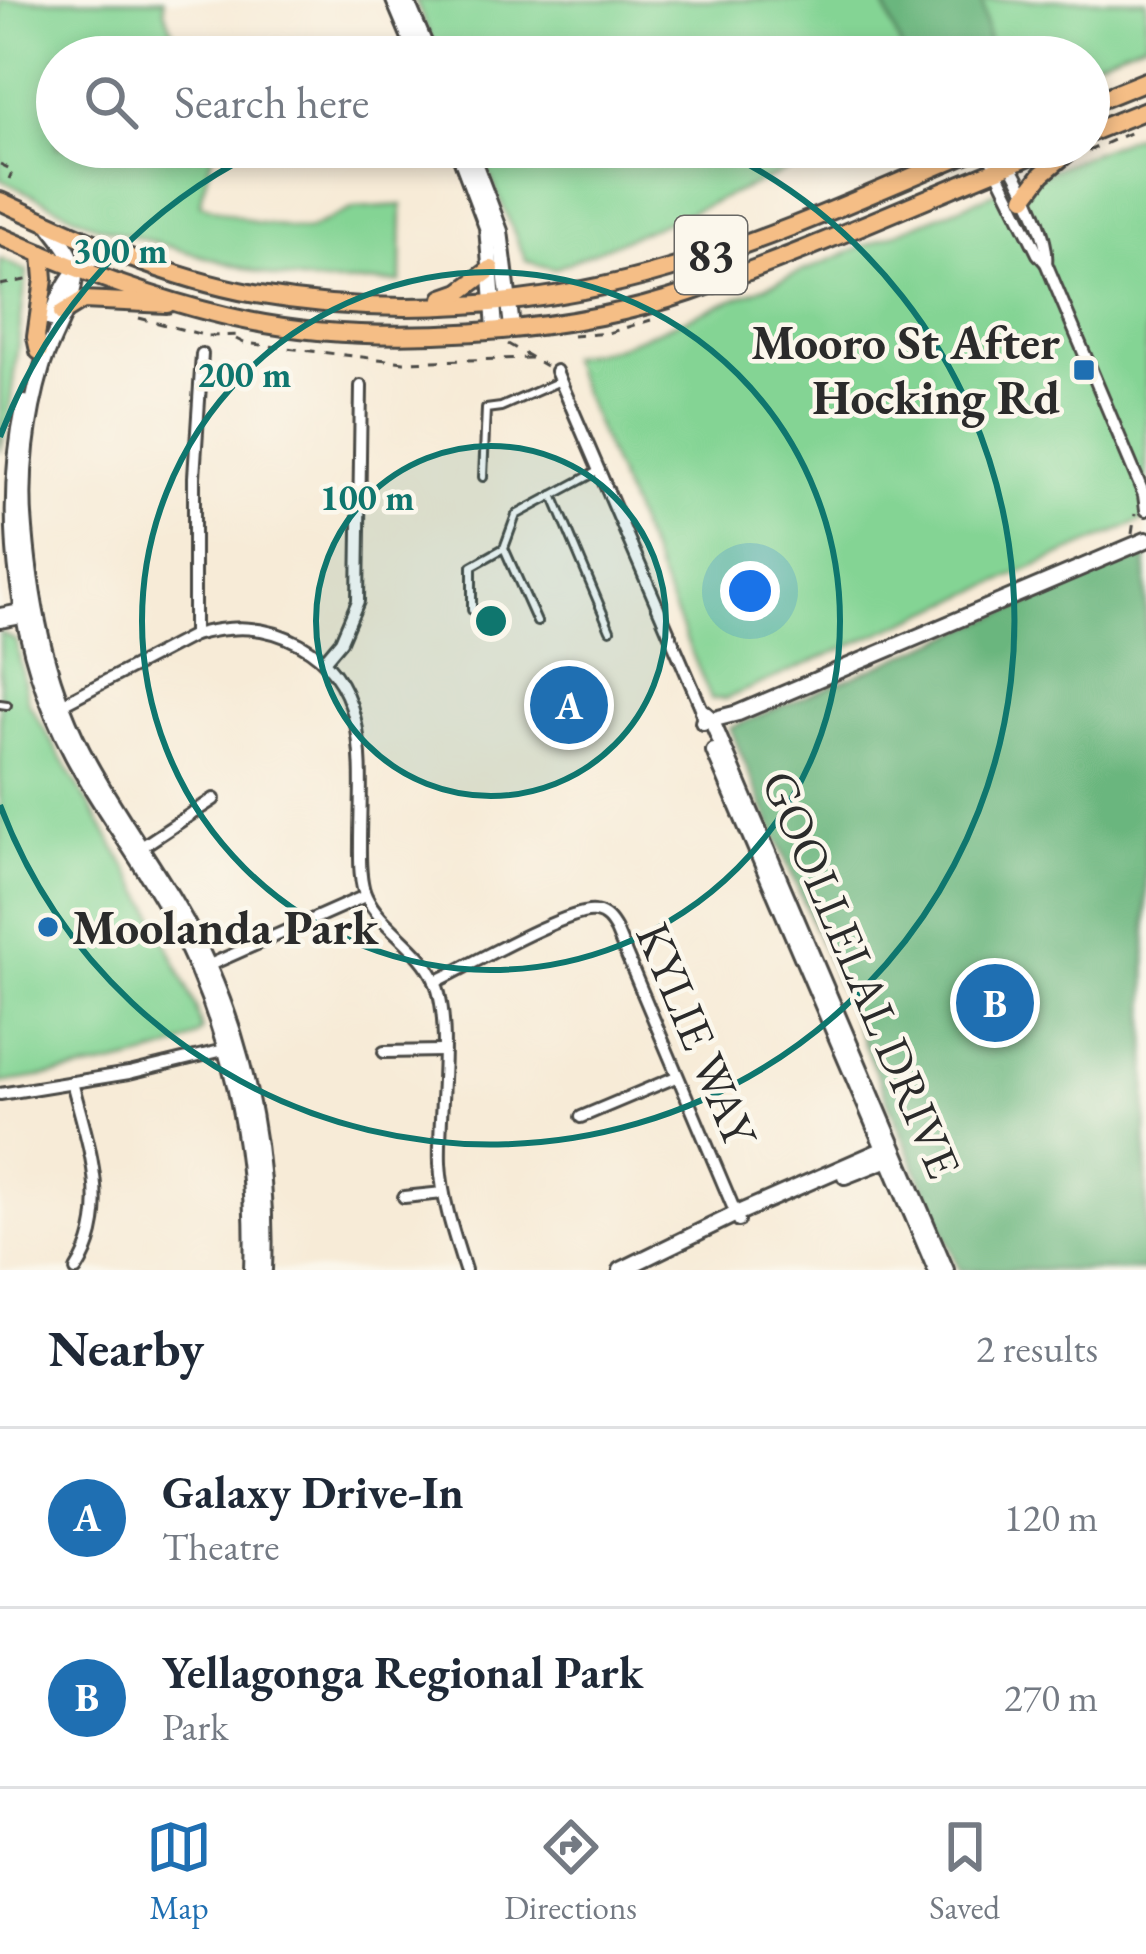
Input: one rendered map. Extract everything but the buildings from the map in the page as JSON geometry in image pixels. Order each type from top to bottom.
[{"type":"main road","points":[[1110,96],[1146,81]]},
{"type":"main road","points":[[1110,125],[1146,110]]},
{"type":"main road","name":"83","points":[[0,201],[119,254],[197,280],[253,293],[361,305],[425,305],[501,302],[581,290],[674,268],[930,168]]},
{"type":"main road","name":"83","points":[[0,236],[186,305],[250,321],[340,331],[503,332],[686,293],[984,168]]},
{"type":"main road","points":[[1025,196],[1049,168]]},
{"type":"main road","points":[[39,351],[41,254]]},
{"type":"main road","points":[[425,305],[460,292],[491,269]]},
{"type":"main road","points":[[62,314],[83,300],[186,305]]},
{"type":"street","points":[[394,0],[409,36]]},
{"type":"street","points":[[406,0],[421,36]]},
{"type":"street","points":[[465,168],[484,216],[501,302]]},
{"type":"street","points":[[478,168],[496,213],[503,332]]},
{"type":"street","points":[[1006,168],[1037,254],[1046,263],[1146,511]]},
{"type":"street","points":[[1008,168],[1025,196],[1047,254],[1046,263]]},
{"type":"street","points":[[13,477],[36,390],[75,288],[71,255],[49,224]]},
{"type":"street","points":[[119,254],[101,255],[75,267],[64,284],[39,351],[20,425],[13,477],[28,613],[56,707],[137,850],[174,900],[231,1048],[254,1121],[264,1270]]},
{"type":"street","points":[[194,634],[194,477],[202,354]]},
{"type":"street","name":"GOOLLELAL DRIVE","points":[[559,376],[936,1270]]},
{"type":"street","points":[[325,660],[341,640],[358,601],[361,386]]},
{"type":"street","points":[[708,723],[1146,536]]},
{"type":"street","points":[[0,618],[28,613]]},
{"type":"street","points":[[56,707],[194,634],[231,627],[267,631],[325,660],[350,700],[359,735],[365,896],[435,982],[441,1051],[440,1165],[465,1270]]},
{"type":"street","points":[[137,850],[214,799]]},
{"type":"street","points":[[202,969],[365,896]]},
{"type":"street","name":"KYLIE WAY","points":[[435,982],[552,925],[585,912],[603,915],[616,930],[738,1217]]},
{"type":"street","points":[[0,1094],[129,1073],[231,1048]]},
{"type":"street","points":[[231,1048],[247,1143],[252,1270]]},
{"type":"street","points":[[385,1052],[441,1051]]},
{"type":"street","points":[[581,1117],[676,1077]]},
{"type":"street","points":[[72,1082],[94,1169],[97,1217],[92,1240],[76,1270]]},
{"type":"street","points":[[621,1270],[889,1153]]},
{"type":"street","name":"GOOLLELAL DRIVE","points":[[889,1153],[946,1270]]},
{"type":"street","points":[[404,1197],[443,1193]]},
{"type":"street","points":[[642,1270],[738,1217]]},
{"type":"lane","points":[[483,477],[486,409],[500,407],[559,376]]},
{"type":"lane","points":[[537,622],[505,548],[516,515],[600,470]]},
{"type":"lane","points":[[553,495],[610,630]]},
{"type":"lane","points":[[472,610],[472,566],[505,548]]},
{"type":"path","points":[[0,164],[13,170],[9,179]]},
{"type":"path","points":[[0,284],[33,279]]},
{"type":"path","points":[[503,332],[559,376]]},
{"type":"path","points":[[232,337],[244,344],[359,357],[466,363],[531,358]]},
{"type":"path","points":[[359,357],[361,386]]},
{"type":"path","points":[[1141,499],[1131,537],[1146,536]]},
{"type":"green space","points":[[0,0],[164,0],[175,36],[36,36],[36,168],[209,168],[200,204],[254,222],[307,230],[354,208],[402,205],[401,282],[324,283],[275,277],[94,225],[0,179]]},
{"type":"green space","points":[[415,0],[1146,0],[1146,41],[1110,55],[1110,36],[430,36]]},
{"type":"green space","points":[[882,0],[982,0],[988,36],[897,36]]},
{"type":"green space","points":[[1146,131],[1146,519],[725,699],[711,699],[568,357],[615,348],[1055,168],[1110,168],[1110,146]]},
{"type":"green space","points":[[487,168],[794,168],[554,269],[526,261]]},
{"type":"green space","points":[[0,259],[27,271],[0,453]]},
{"type":"green space","points":[[1146,554],[1146,1270],[959,1270],[730,728]]},
{"type":"green space","name":"Moolanda Park","points":[[0,632],[16,641],[28,702],[152,910],[202,1031],[187,1042],[137,1059],[0,1083]]},
{"type":"place","name":"Mooro St After Hocking Rd","points":[[1084,370]]},
{"type":"place","name":"Galaxy Drive-In","points":[[569,705]]},
{"type":"place","name":"Moolanda Park","points":[[48,927]]},
{"type":"place","name":"Yellagonga Regional Park","points":[[995,1003]]}]
